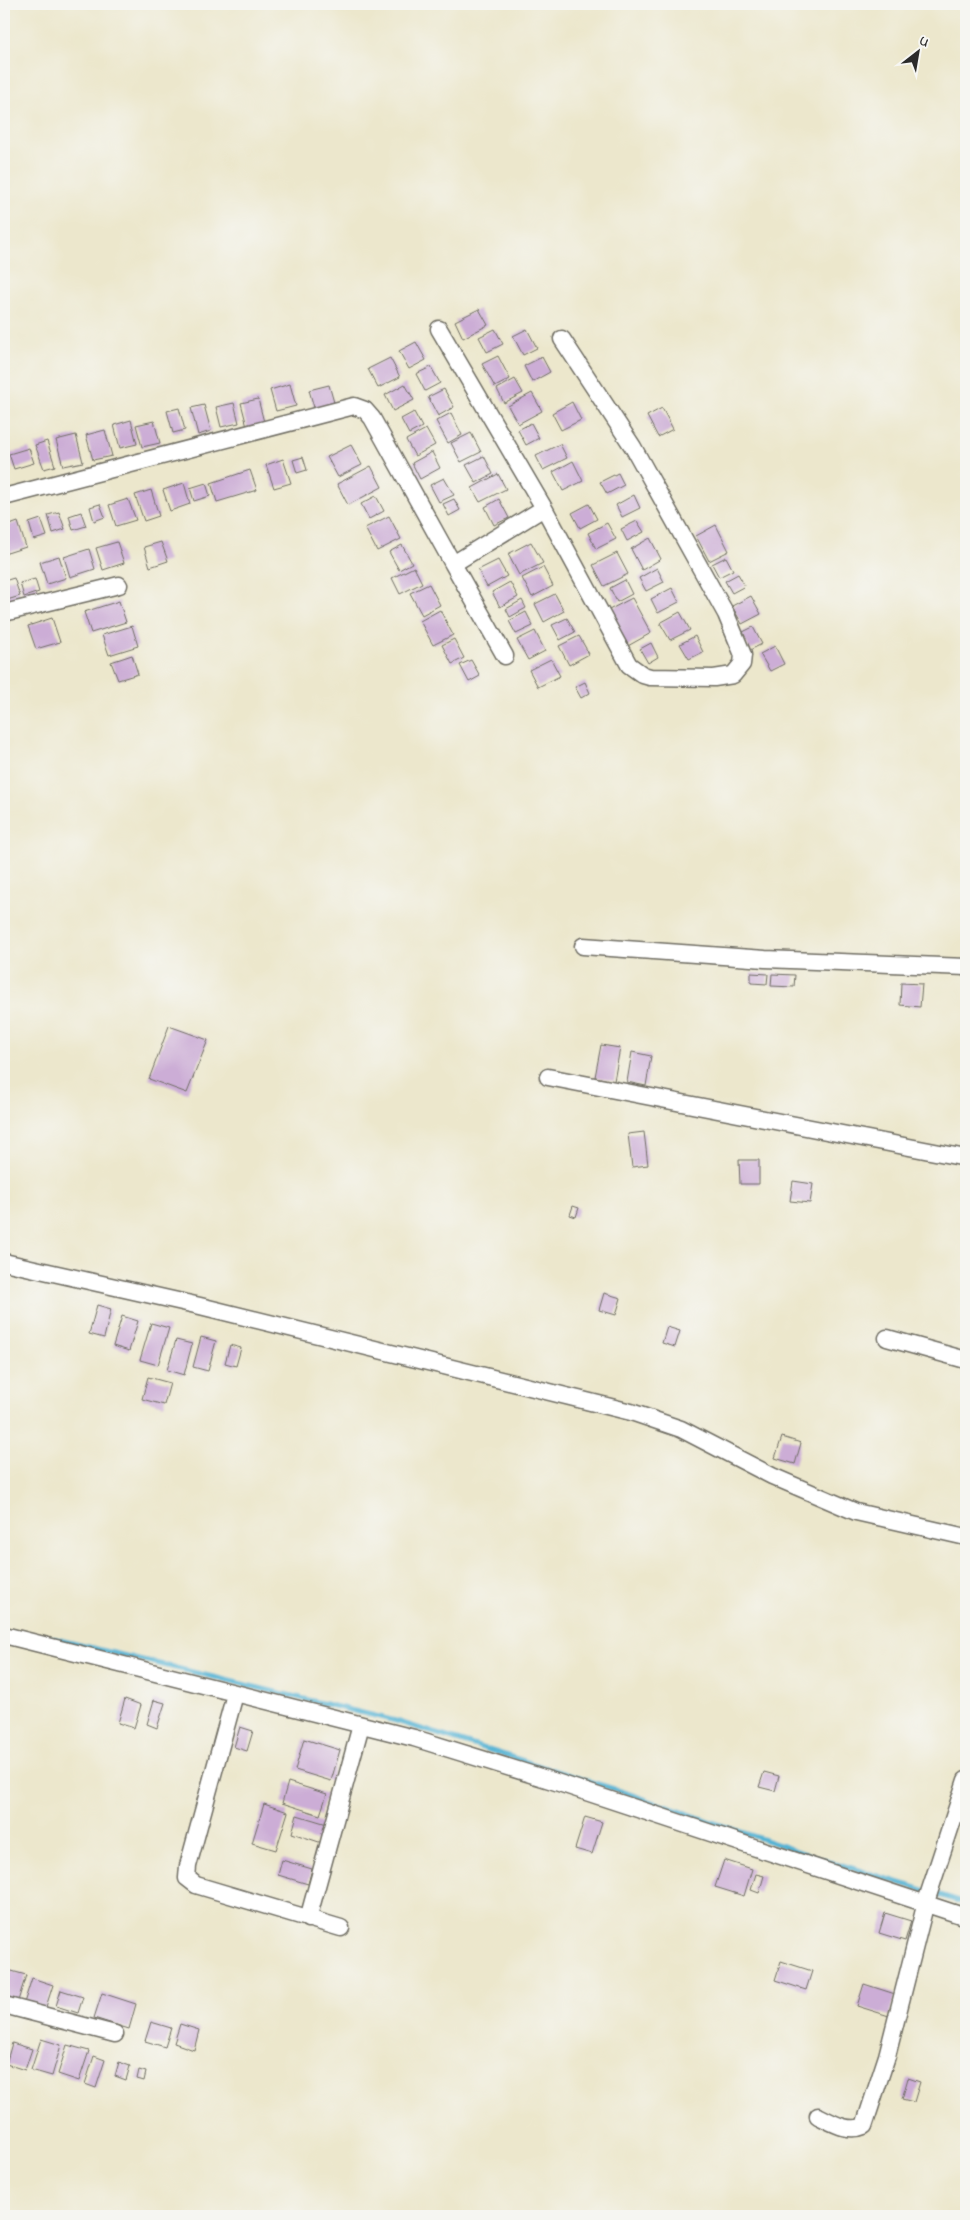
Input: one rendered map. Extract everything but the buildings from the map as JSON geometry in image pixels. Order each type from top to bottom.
[{"type":"street","points":[[439,329],[544,508],[629,665],[636,671],[650,677],[714,678],[733,676],[738,671],[743,655],[726,614],[633,447],[562,339]]},
{"type":"street","points":[[4,497],[354,406],[365,410],[372,418],[505,656]]},
{"type":"street","points":[[453,564],[544,508]]},
{"type":"street","points":[[4,613],[119,585]]},
{"type":"street","points":[[583,946],[765,959],[966,967]]},
{"type":"street","points":[[548,1077],[966,1158]]},
{"type":"street","points":[[4,1262],[200,1306],[631,1412],[681,1429],[772,1476],[856,1512],[966,1538]]},
{"type":"street","points":[[887,1338],[966,1360]]},
{"type":"street","points":[[4,1635],[414,1738],[553,1781],[926,1902],[966,1917]]},
{"type":"street","points":[[235,1694],[186,1878],[196,1885],[341,1928]]},
{"type":"street","points":[[308,1919],[361,1725]]},
{"type":"street","points":[[818,2116],[848,2129],[864,2126],[887,2056],[926,1902],[966,1780]]},
{"type":"street","points":[[4,2005],[115,2034]]},
{"type":"waterway","points":[[43,1636],[396,1721],[627,1793],[809,1855],[966,1903]]}]
